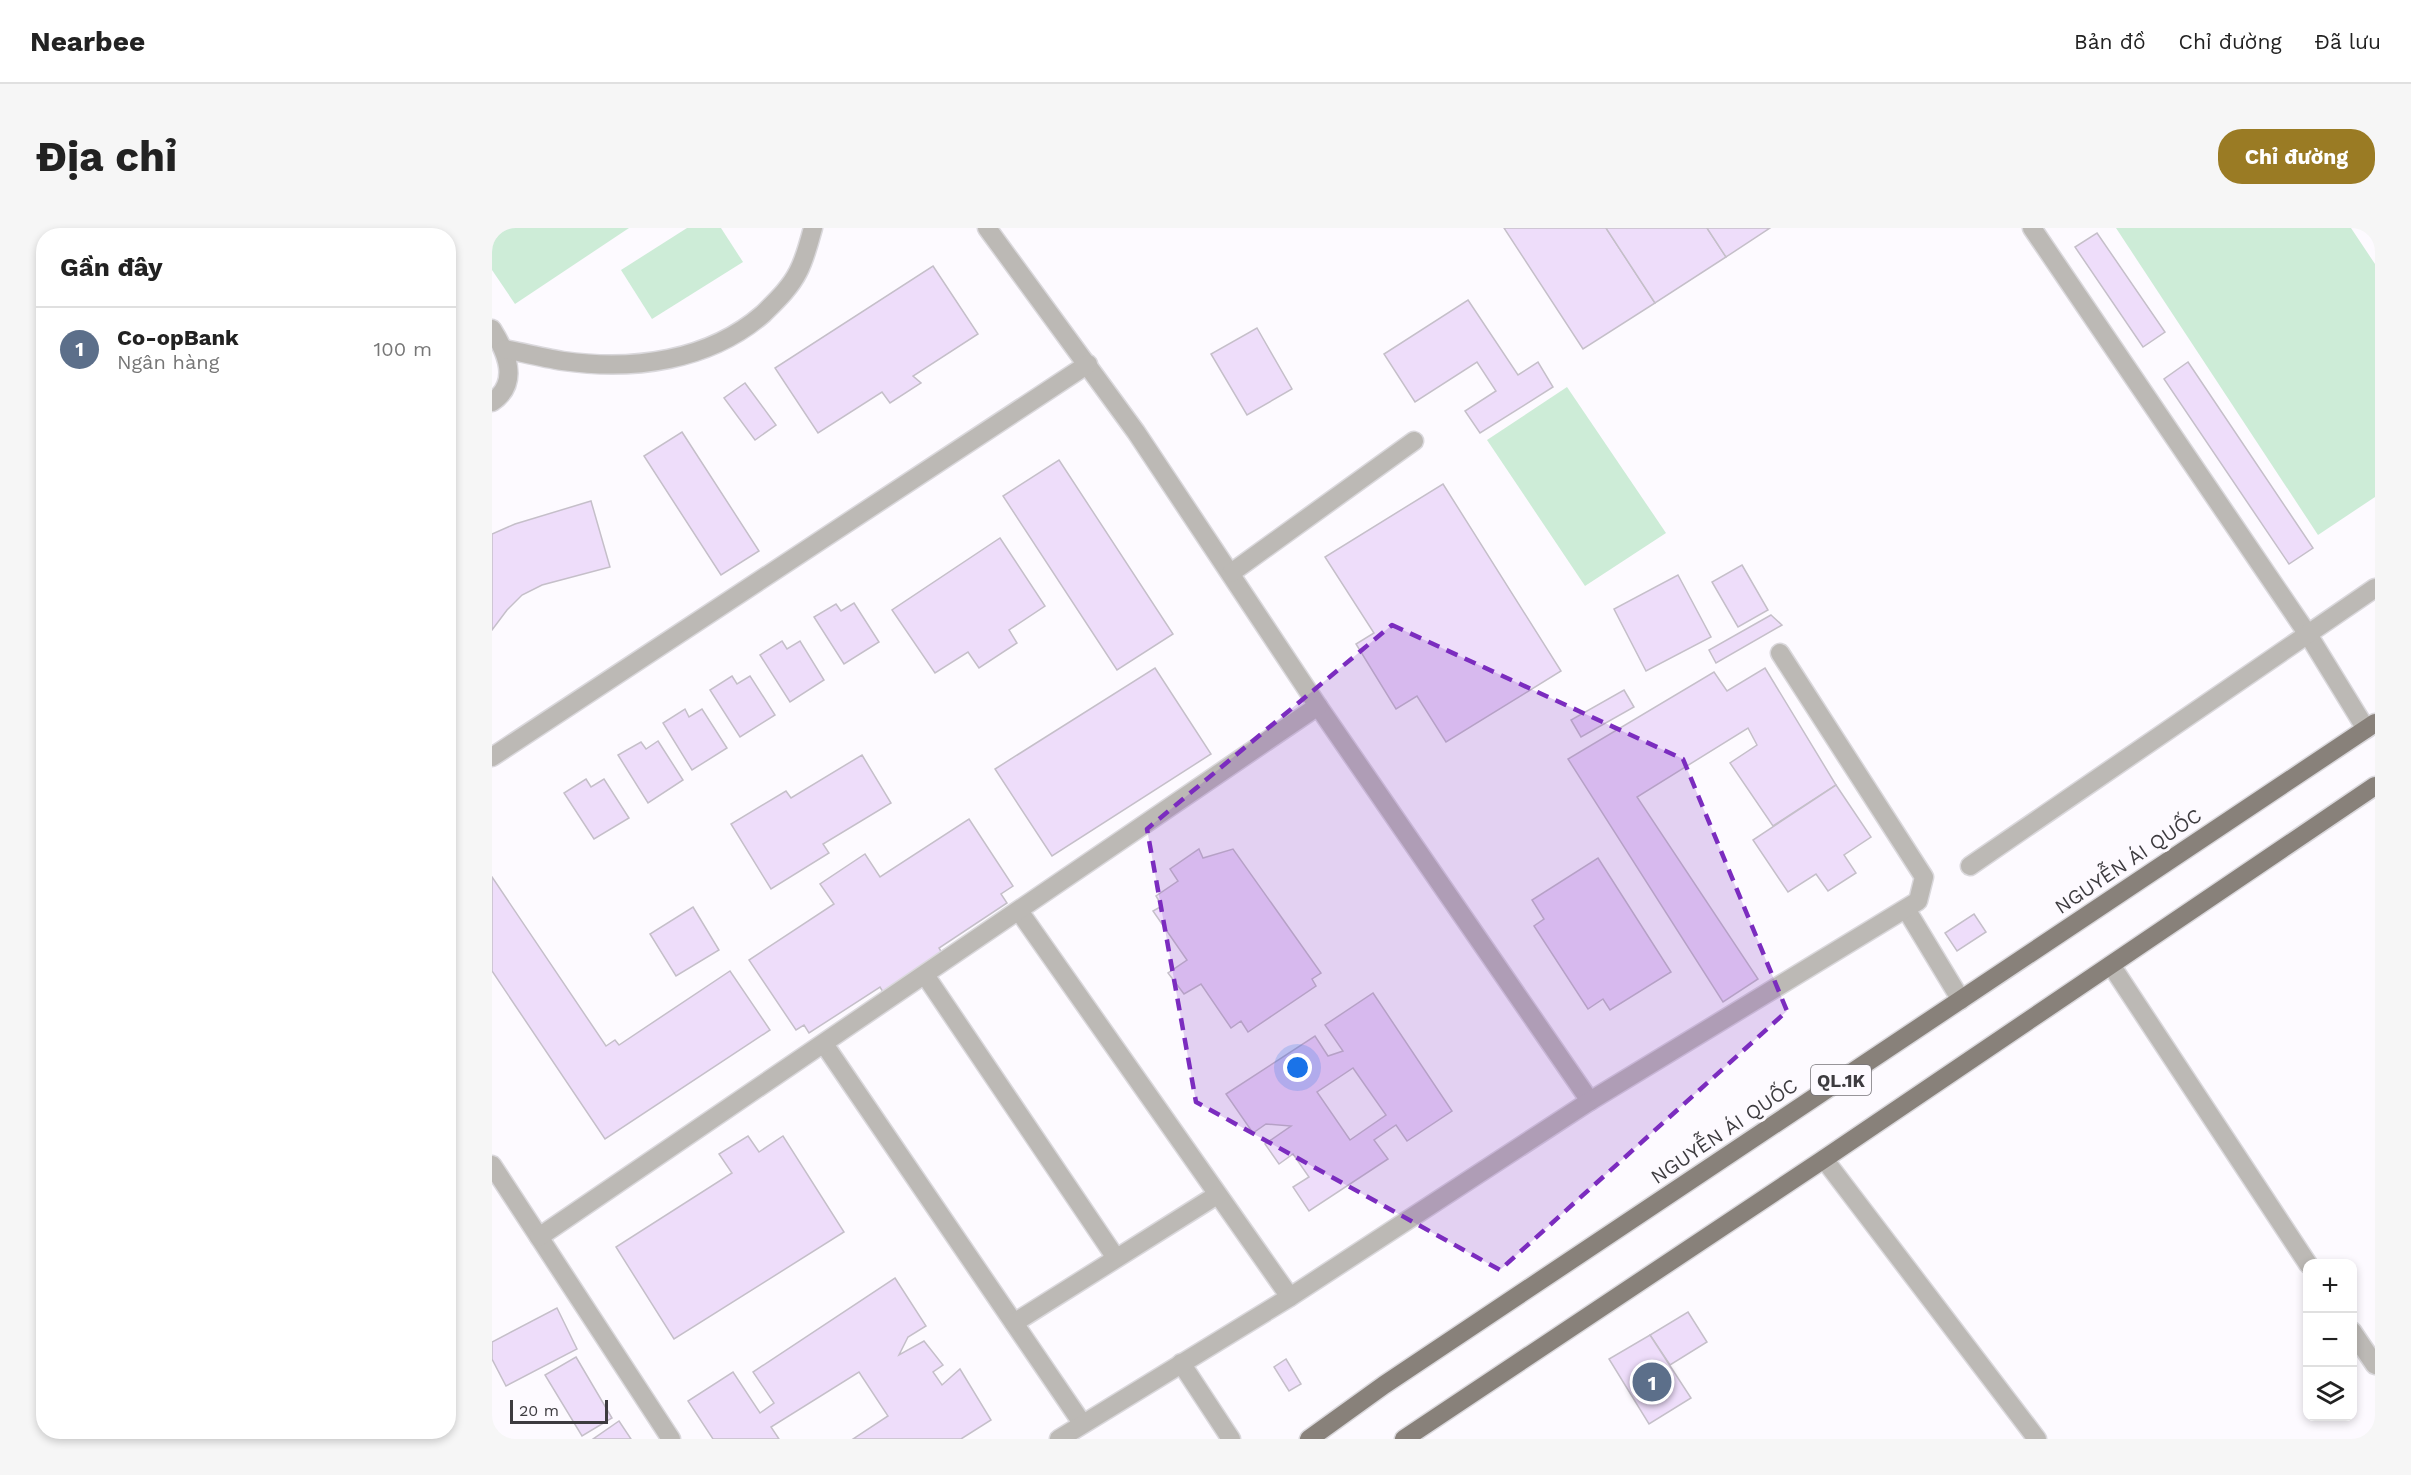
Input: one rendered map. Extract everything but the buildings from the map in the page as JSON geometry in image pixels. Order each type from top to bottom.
[{"type":"main road","name":"NGUYỄN ÁI QUỐC","points":[[1309,1439],[1384,1385],[2371,726]]},
{"type":"main road","name":"QL.1K","points":[[1404,1439],[1824,1159],[2375,786]]},
{"type":"street","points":[[987,228],[1088,364],[1231,573],[1318,706],[1590,1101]]},
{"type":"street","points":[[2032,228],[2371,726]]},
{"type":"street","points":[[505,349],[564,361],[612,364],[659,361],[704,350],[743,331],[780,298],[799,271],[815,230]]},
{"type":"street","points":[[492,329],[505,349],[507,357],[507,384],[503,395],[492,402]]},
{"type":"street","points":[[492,757],[1088,364]]},
{"type":"street","points":[[1231,573],[1414,441]]},
{"type":"street","points":[[1970,866],[2309,636],[2375,588]]},
{"type":"street","points":[[1059,1439],[1290,1297],[1590,1101],[1918,901],[1924,877],[1780,653]]},
{"type":"street","points":[[539,1237],[1318,706]]},
{"type":"street","points":[[1906,909],[1961,1000]]},
{"type":"street","points":[[1019,911],[1290,1297]]},
{"type":"street","points":[[2111,965],[2305,1259]]},
{"type":"street","points":[[925,975],[1116,1258]]},
{"type":"street","points":[[824,1044],[1082,1423]]},
{"type":"street","points":[[1824,1159],[2037,1439]]},
{"type":"street","points":[[492,1164],[671,1439]]},
{"type":"street","points":[[1014,1323],[1217,1194]]},
{"type":"street","points":[[2357,1338],[2375,1365]]},
{"type":"street","points":[[1181,1363],[1231,1439]]},
{"type":"highlighted area","points":[[1392,625],[1683,759],[1787,1011],[1500,1270],[1196,1102],[1147,829]]},
{"type":"green space","points":[[492,228],[629,228],[515,304],[492,270]]},
{"type":"green space","points":[[687,228],[721,228],[743,262],[652,319],[621,270]]},
{"type":"green space","points":[[2116,228],[2351,228],[2375,264],[2375,497],[2318,535]]},
{"type":"green space","points":[[1567,387],[1666,533],[1585,586],[1487,440]]},
{"type":"place","name":"Co-opBank","points":[[1652,1382]]}]
